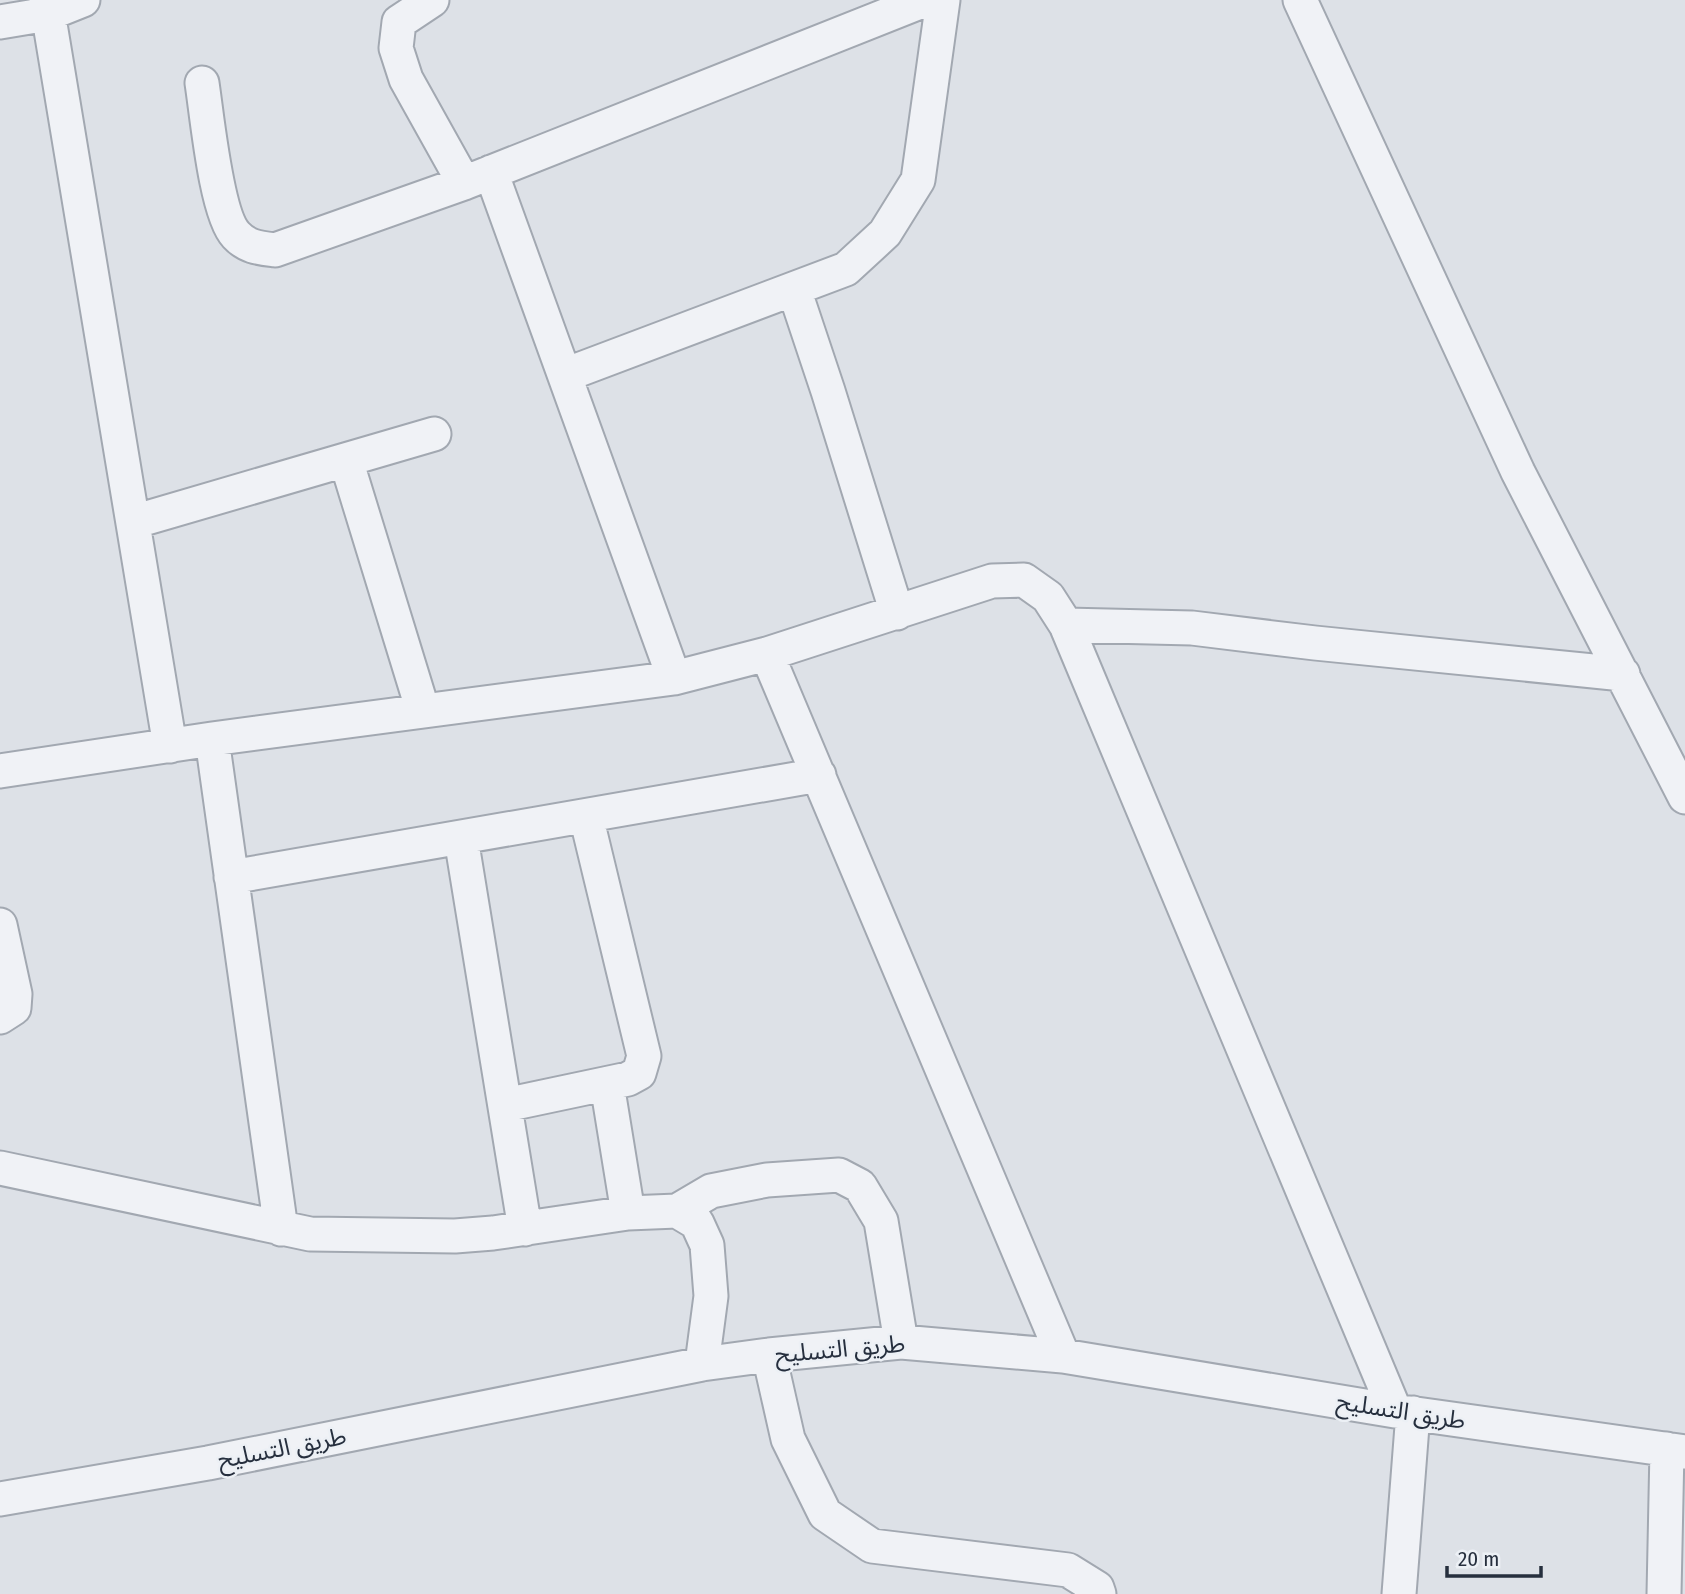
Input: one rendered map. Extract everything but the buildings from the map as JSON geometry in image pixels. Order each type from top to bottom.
[{"type":"street","points":[[0,22],[47,7],[83,0]]},
{"type":"street","points":[[432,0],[399,22],[396,48],[406,79],[477,178],[565,375],[674,678]]},
{"type":"street","points":[[202,83],[219,194],[234,234],[250,247],[275,250],[477,178],[925,0]]},
{"type":"street","points":[[565,375],[846,269],[885,233],[918,180],[943,0]]},
{"type":"street","points":[[1300,0],[1518,472],[1685,797]]},
{"type":"street","points":[[47,7],[170,746]]},
{"type":"street","points":[[794,289],[897,613]]},
{"type":"street","points":[[133,522],[434,434]]},
{"type":"street","points":[[346,460],[423,711]]},
{"type":"street","points":[[0,771],[212,739],[674,678],[767,654],[992,581],[1024,580],[1048,597],[1066,625],[1404,1412],[1399,1594]]},
{"type":"street","points":[[1066,625],[1192,628],[1623,674]]},
{"type":"street","points":[[767,654],[1063,1356]]},
{"type":"street","points":[[212,739],[281,1229]]},
{"type":"street","points":[[231,877],[819,775]]},
{"type":"street","points":[[505,1105],[628,1079],[639,1073],[644,1056],[586,816]]},
{"type":"street","points":[[461,838],[525,1228]]},
{"type":"street","points":[[0,925],[15,994],[14,1008],[0,1017]]},
{"type":"street","points":[[607,1084],[628,1213]]},
{"type":"street","points":[[0,1168],[310,1234],[455,1236],[628,1213],[677,1211],[711,1191],[766,1180],[839,1175],[860,1186],[881,1221],[901,1342]]},
{"type":"street","points":[[677,1211],[697,1223],[708,1245],[711,1296],[702,1364]]},
{"type":"street","name":"طريق التسليح","points":[[0,1499],[208,1463],[702,1364],[901,1342],[1063,1356],[1404,1412],[1676,1450]]},
{"type":"street","points":[[769,1355],[788,1438],[825,1514],[872,1546],[1068,1570],[1097,1588],[1099,1594]]},
{"type":"street","points":[[1664,1594],[1676,1450]]}]
